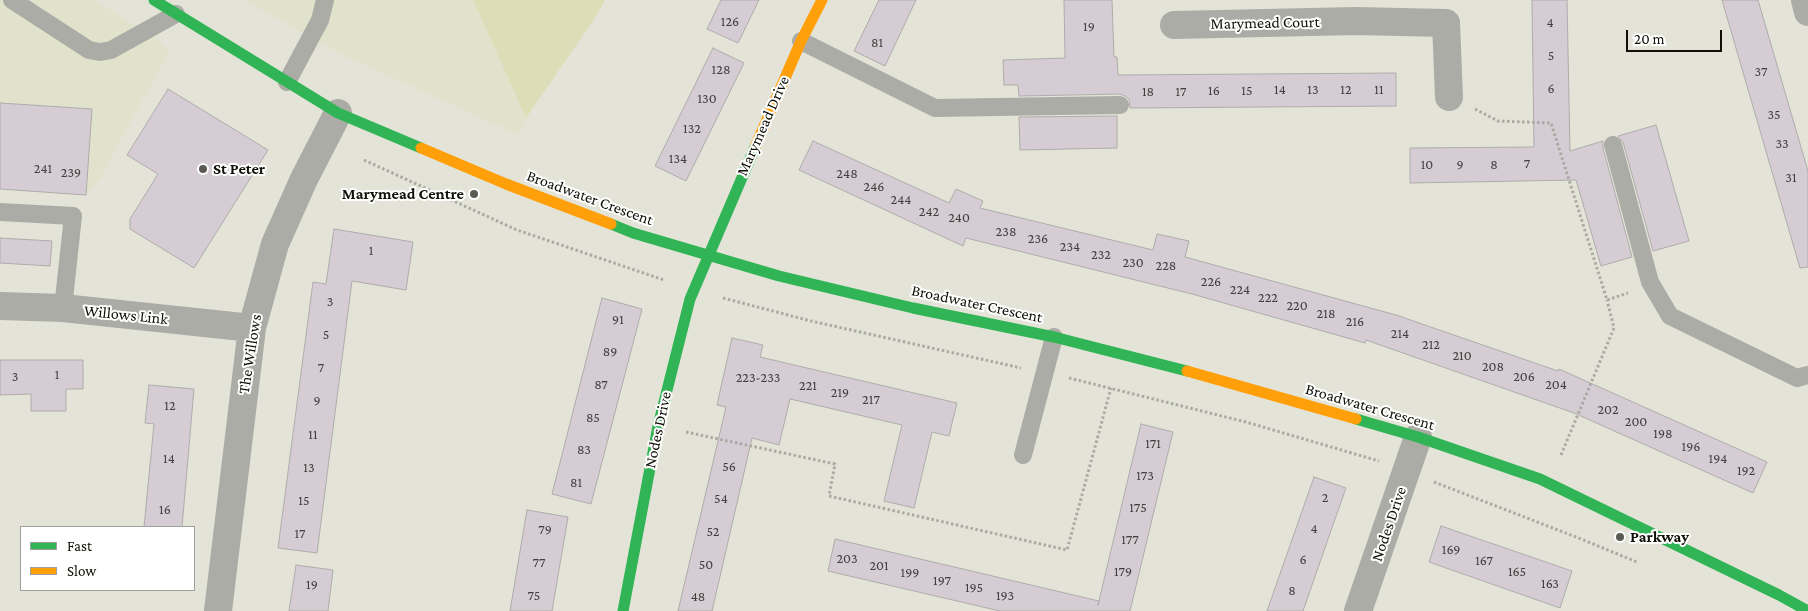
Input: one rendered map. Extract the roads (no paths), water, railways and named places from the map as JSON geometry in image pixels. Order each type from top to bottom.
[{"type":"street","name":"Broadwater Crescent","points":[[154,0],[338,113],[506,184],[633,233],[779,276],[913,308],[1054,337],[1173,367],[1418,437],[1550,483],[1776,603],[1808,611]]},
{"type":"street","name":"Marymead Drive","points":[[708,254],[801,41],[822,0]]},
{"type":"street","points":[[1804,0],[1808,12]]},
{"type":"street","name":"Marymead Court","points":[[1174,25],[1356,10],[1446,23],[1448,97]]},
{"type":"street","name":"The Willows","points":[[218,611],[252,328],[275,244],[304,179],[338,113]]},
{"type":"street","name":"Nodes Drive","points":[[623,611],[658,426],[690,299],[708,254]]},
{"type":"street","name":"Willows Link","points":[[0,306],[63,308],[252,328]]},
{"type":"street","name":"Nodes Drive","points":[[1358,611],[1418,437]]},
{"type":"lane","points":[[12,0],[89,50],[100,52],[111,50],[176,14]]},
{"type":"lane","points":[[287,82],[320,20],[325,0]]},
{"type":"lane","points":[[801,41],[935,108],[1120,105]]},
{"type":"lane","points":[[1614,146],[1652,286],[1670,316],[1797,378],[1808,376]]},
{"type":"lane","points":[[0,212],[73,216],[63,308]]},
{"type":"lane","points":[[1023,455],[1054,337]]},
{"type":"place","name":"St Peter","points":[[203,169]]},
{"type":"place","name":"Marymead Centre","points":[[474,194]]},
{"type":"place","name":"Parkway","points":[[1620,537]]}]
